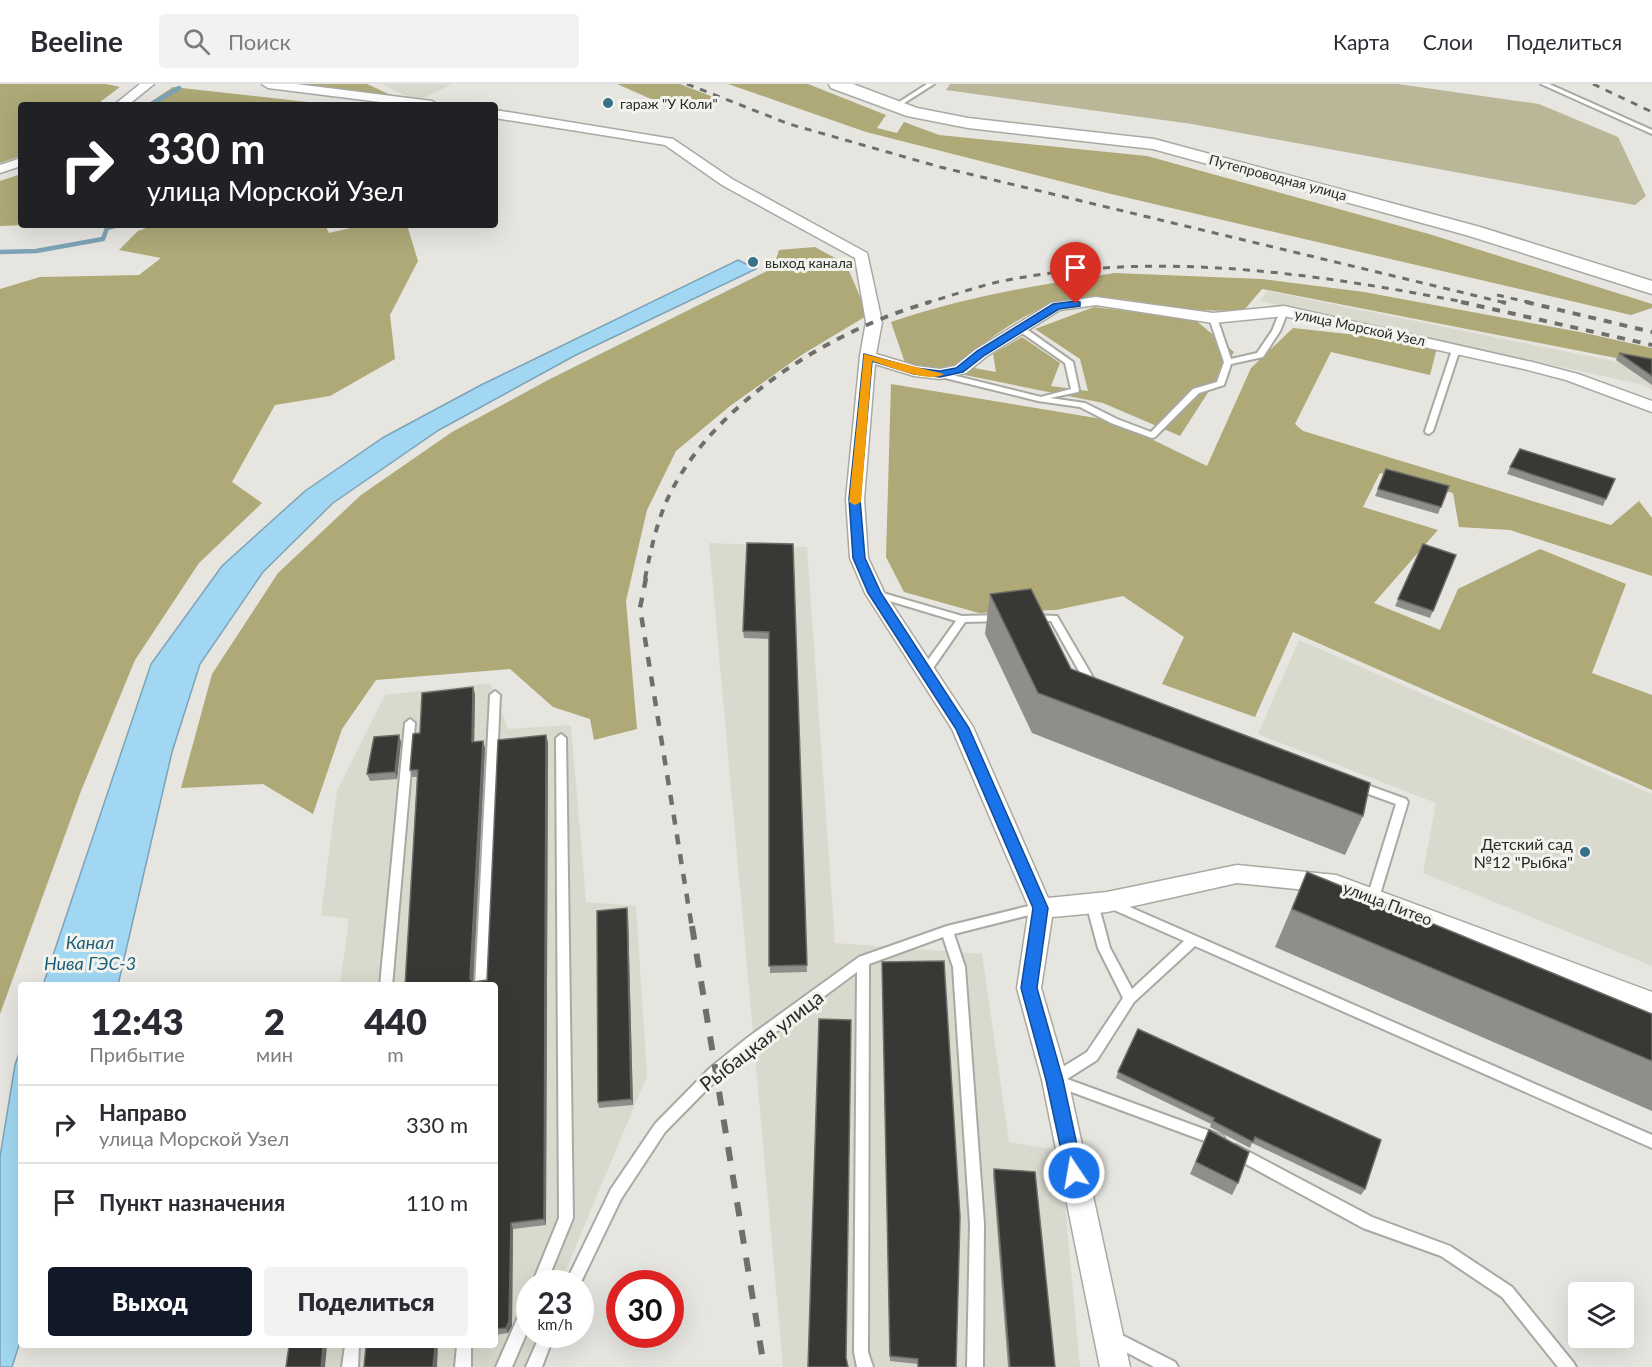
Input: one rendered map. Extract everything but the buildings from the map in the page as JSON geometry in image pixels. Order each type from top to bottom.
[{"type":"main road","name":"Путепроводная улица","points":[[837,84],[896,106],[968,123],[1154,144],[1473,231],[1652,288]]},
{"type":"street","points":[[124,102],[148,84]]},
{"type":"street","points":[[268,84],[409,102]]},
{"type":"street","points":[[498,114],[669,142],[727,182],[862,256],[874,322],[868,356],[855,499],[859,558],[874,593],[962,728],[1041,908],[1029,988],[1055,1080],[1115,1367]]},
{"type":"street","points":[[0,169],[18,163]]},
{"type":"street","name":"улица Морской Узел","points":[[868,356],[914,371],[940,374],[960,370],[1019,328],[1056,306],[1096,301],[1213,318],[1284,311],[1572,377],[1652,407]]},
{"type":"street","name":"улица Питео","points":[[1041,908],[1099,902],[1237,874],[1336,884],[1652,1003]]},
{"type":"lane","points":[[896,106],[931,84]]},
{"type":"lane","points":[[1544,84],[1652,132]]},
{"type":"lane","points":[[1228,362],[1260,355],[1276,331],[1284,311]]},
{"type":"lane","points":[[940,374],[1038,399],[1082,405],[1113,421],[1152,435],[1196,391],[1221,383],[1228,362],[1213,318]]},
{"type":"lane","points":[[1019,328],[1070,362],[1075,390],[1038,399]]},
{"type":"lane","points":[[1429,431],[1456,349]]},
{"type":"lane","points":[[874,593],[962,619],[1054,618],[1096,691],[1107,695]]},
{"type":"lane","points":[[925,670],[962,619]]},
{"type":"lane","points":[[481,982],[495,695]]},
{"type":"lane","points":[[386,982],[410,723]]},
{"type":"lane","points":[[544,1270],[566,1218],[561,738]]},
{"type":"lane","points":[[1348,782],[1402,802],[1372,898]]},
{"type":"lane","points":[[1130,998],[1104,948],[1099,902],[1193,940],[1652,1142]]},
{"type":"lane","name":"Рыбацкая улица","points":[[579,1270],[616,1194],[660,1128],[733,1057],[863,962],[947,931],[1041,908]]},
{"type":"lane","points":[[947,931],[959,967],[977,1224],[975,1367]]},
{"type":"lane","points":[[1055,1080],[1092,1056],[1130,998],[1193,940]]},
{"type":"lane","points":[[863,962],[861,1352],[865,1367]]},
{"type":"lane","points":[[1055,1080],[1208,1135],[1368,1223],[1444,1251],[1507,1292],[1568,1367]]},
{"type":"lane","points":[[1109,1335],[1170,1367]]},
{"type":"lane","points":[[504,1367],[516,1339]]},
{"type":"lane","points":[[350,1367],[352,1348]]},
{"type":"lane","points":[[463,1367],[464,1348]]},
{"type":"lane","points":[[534,1367],[542,1348]]},
{"type":"shaded area","points":[[0,84],[106,84],[120,87],[100,102],[18,102],[18,157],[0,163]]},
{"type":"shaded area","points":[[287,84],[367,84],[393,96]]},
{"type":"shaded area","points":[[381,84],[452,84],[417,101]]},
{"type":"shaded area","points":[[617,84],[680,84],[721,100],[690,111],[688,103],[658,102]]},
{"type":"shaded area","points":[[728,84],[808,84],[886,115],[877,128],[897,133],[904,122],[939,135],[1147,156],[1429,234],[1652,304],[1652,308],[1631,315],[1107,193],[866,132]]},
{"type":"shaded area","points":[[950,84],[1398,84],[1539,104],[1618,137],[1646,196],[1635,205],[1192,124],[946,90]]},
{"type":"shaded area","points":[[173,87],[308,102],[150,102]]},
{"type":"shaded area","points":[[18,175],[18,225],[0,226],[0,181]]},
{"type":"shaded area","points":[[146,228],[326,228],[329,233],[350,228],[408,228],[418,261],[390,315],[395,359],[330,396],[275,405],[232,482],[262,503],[199,563],[135,660],[81,791],[0,1014],[0,289],[40,277],[139,275],[161,258],[119,250],[138,231]]},
{"type":"shaded area","points":[[815,247],[846,264],[868,315],[803,354],[730,406],[676,451],[647,510],[626,601],[637,729],[594,740],[590,719],[553,707],[510,669],[376,680],[342,729],[313,814],[263,784],[181,788],[212,674],[278,573],[361,495],[452,432],[550,379],[773,268],[779,250]]},
{"type":"shaded area","points":[[1114,273],[1262,279],[1364,292],[1580,332],[1652,348],[1652,365],[1262,289],[1245,309],[1227,311],[1191,309],[1100,297],[1060,302],[1041,308],[1005,328],[958,365],[996,372],[993,354],[1022,337],[1060,363],[1051,386],[1088,391],[1080,359],[1035,329],[1094,307],[1194,319],[1234,352],[1180,436],[1103,403],[905,363],[891,322],[946,305],[1029,287]]},
{"type":"shaded area","points":[[1267,291],[1652,369],[1652,390],[1644,385],[1260,301]]},
{"type":"shaded area","points":[[1293,328],[1438,344],[1430,375],[1331,352],[1295,424],[1303,431],[1611,525],[1639,501],[1652,518],[1652,576],[1510,530],[1459,527],[1453,493],[1380,473],[1363,507],[1438,530],[1374,603],[1440,630],[1458,589],[1540,549],[1626,584],[1592,673],[1652,695],[1652,790],[1293,632],[1255,717],[1162,684],[1184,637],[1123,596],[1056,610],[979,613],[904,592],[886,557],[891,384],[1114,421],[1207,466],[1251,368]]},
{"type":"shaded area","points":[[709,543],[807,547],[835,943],[982,954],[1009,1142],[1060,1151],[1080,1367],[783,1367]]},
{"type":"shaded area","points":[[1299,640],[1652,794],[1652,966],[1423,873],[1436,803],[1258,734]]},
{"type":"shaded area","points":[[490,683],[508,729],[571,725],[586,902],[636,906],[647,1076],[566,1270],[516,1270],[516,1348],[533,1348],[525,1367],[289,1367],[292,1348],[498,1348],[498,982],[340,982],[349,919],[321,915],[337,791],[385,695]]},
{"type":"water","name":"Канал Нива ГЭС-3","points":[[738,260],[756,269],[576,355],[439,430],[333,503],[263,572],[200,664],[172,752],[119,982],[44,982],[151,664],[222,566],[305,491],[384,437],[481,385]]},
{"type":"water","points":[[18,1056],[18,1348],[12,1367],[0,1367],[0,1157]]},
{"type":"waterway","points":[[155,102],[179,88]]},
{"type":"waterway","points":[[0,252],[36,251],[103,239],[107,228]]},
{"type":"railway","points":[[687,84],[789,124],[940,167],[1506,303],[1502,302]]},
{"type":"railway","points":[[1593,84],[1652,112]]},
{"type":"railway","points":[[925,303],[998,282],[1066,271],[1182,266],[1297,275],[1469,303]]},
{"type":"railway","points":[[1497,295],[1532,303]]},
{"type":"railway","points":[[645,579],[651,549],[667,500],[687,465],[713,432],[743,403],[778,376],[815,352],[853,331],[930,302]]},
{"type":"railway","points":[[1461,302],[1652,345]]},
{"type":"railway","points":[[1526,302],[1652,332]]},
{"type":"railway","points":[[646,578],[640,608],[692,928]]},
{"type":"railway","points":[[692,926],[764,1367]]},
{"type":"slow traffic","points":[[855,502],[868,356],[914,371],[939,374]]},
{"type":"place","name":"гараж \"У Коли\"","points":[[608,103]]},
{"type":"place","name":"выход канала","points":[[753,262]]},
{"type":"place","name":"Детский сад №12 \"Рыбка\"","points":[[1585,852]]},
{"type":"route","points":[[1074,1173],[1055,1080],[1029,988],[1041,908],[962,728],[874,593],[859,558],[855,499],[868,356],[914,371],[940,374],[960,370],[981,353],[1056,306],[1076,304]]}]
